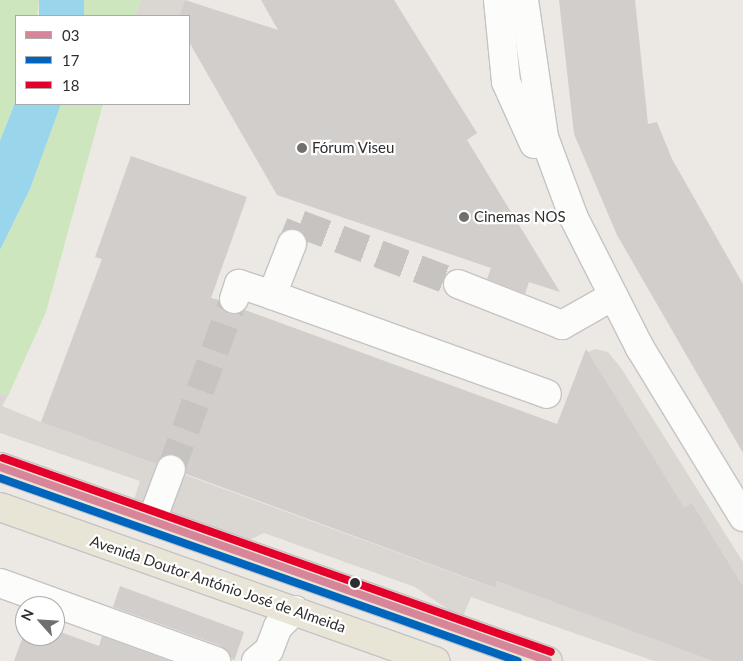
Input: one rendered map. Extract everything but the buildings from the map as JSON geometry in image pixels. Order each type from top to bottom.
[{"type":"main road","points":[[0,467],[548,661]]},
{"type":"main road","points":[[0,482],[59,503],[112,507]]},
{"type":"main road","name":"Avenida Doutor António José de Almeida","points":[[0,507],[436,661]]},
{"type":"street","points":[[498,0],[506,82],[613,296],[655,375],[743,517]]},
{"type":"street","points":[[524,0],[544,137],[574,218]]},
{"type":"street","points":[[272,295],[292,244]]},
{"type":"street","points":[[234,299],[239,284],[547,394]]},
{"type":"street","points":[[458,284],[562,324],[613,296]]},
{"type":"street","points":[[152,520],[170,468]]},
{"type":"street","points":[[0,583],[216,661]]},
{"type":"street","points":[[256,661],[269,650],[278,627],[295,610]]},
{"type":"green space","points":[[0,0],[39,0],[37,15],[15,15],[15,103],[0,141]]},
{"type":"green space","points":[[84,0],[141,0],[135,15],[81,15]]},
{"type":"green space","points":[[61,105],[103,105],[46,312],[8,396],[0,393],[0,250],[30,189]]},
{"type":"shaded area","points":[[141,0],[185,0],[179,15],[135,15]]},
{"type":"shaded area","points":[[596,349],[608,352],[621,368],[743,562],[743,586],[692,503],[684,507],[617,400],[588,352]]},
{"type":"shaded area","points":[[0,393],[8,396],[2,406],[41,422],[494,588],[497,581],[712,661],[654,661],[471,597],[462,619],[415,587],[264,533],[247,541],[133,503],[140,481],[0,433]]},
{"type":"water","points":[[39,0],[84,0],[84,15],[39,15]]},
{"type":"water","points":[[15,103],[15,105],[61,105],[30,189],[0,250],[0,141]]},
{"type":"tunnel","points":[[292,244],[300,224],[458,284]]},
{"type":"tunnel","points":[[171,469],[234,299]]},
{"type":"transit line","name":"18","points":[[3,458],[551,652]]},
{"type":"transit line","name":"03","points":[[0,467],[548,661]]},
{"type":"transit line","name":"17","points":[[0,478],[518,661]]},
{"type":"place","name":"Fórum Viseu","points":[[302,148]]},
{"type":"place","name":"Cinemas NOS","points":[[464,217]]}]
